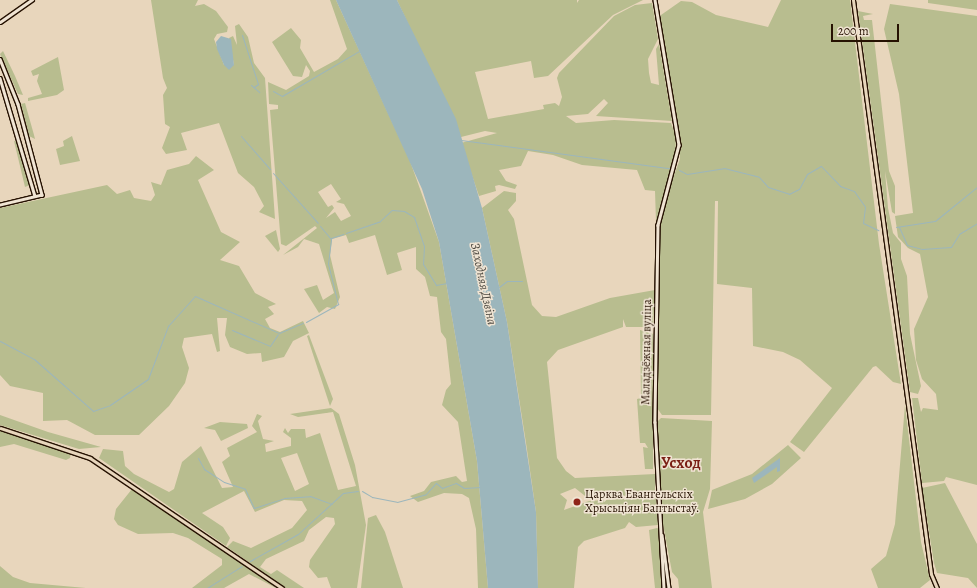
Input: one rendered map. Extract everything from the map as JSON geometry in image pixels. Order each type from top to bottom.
[{"type":"main road","points":[[0,22],[32,0]]},
{"type":"main road","name":"Маладзёжная вуліца","points":[[655,0],[678,137],[678,159],[658,225],[655,411],[664,588]]},
{"type":"main road","points":[[853,0],[931,574],[937,588]]},
{"type":"main road","points":[[0,59],[24,124],[42,194],[0,205]]},
{"type":"main road","points":[[0,78],[16,126],[35,196]]},
{"type":"main road","points":[[16,126],[24,124]]},
{"type":"main road","points":[[0,428],[90,458],[282,588]]},
{"type":"main road","name":"Маладзёжная вуліца","points":[[661,526],[667,550],[670,588]]},
{"type":"green space","points":[[151,0],[198,0],[195,6],[204,4],[216,11],[228,27],[227,32],[217,34],[214,39],[224,65],[234,65],[229,38],[233,36],[237,45],[235,26],[239,24],[248,37],[254,63],[265,78],[275,219],[259,212],[264,206],[254,187],[238,173],[219,123],[181,133],[187,150],[166,154],[162,148],[170,127],[165,124],[163,95],[167,88],[163,78]]},
{"type":"green space","points":[[330,0],[336,0],[410,161],[439,242],[477,461],[488,588],[478,588],[476,529],[469,498],[462,494],[444,493],[418,502],[410,496],[424,491],[431,482],[456,476],[462,482],[467,481],[458,422],[442,405],[446,390],[451,384],[446,339],[441,332],[437,297],[430,296],[425,277],[416,269],[416,247],[397,253],[402,270],[387,275],[375,235],[349,243],[346,235],[332,239],[330,255],[340,297],[335,309],[327,307],[319,313],[304,289],[317,285],[323,300],[334,293],[319,244],[304,239],[298,247],[283,255],[317,228],[315,226],[286,246],[281,244],[270,110],[278,109],[278,105],[269,104],[268,82],[286,90],[309,76],[310,71],[306,65],[302,77],[293,76],[272,42],[291,28],[301,40],[300,48],[314,72],[338,59],[347,49]],"holes":[[[331,184],[341,199],[336,202],[344,204],[351,216],[341,221],[335,212],[326,218],[334,208],[332,205],[328,207],[318,192]]]},
{"type":"green space","points":[[397,0],[577,0],[577,3],[579,0],[643,0],[613,15],[548,76],[534,78],[531,61],[475,72],[488,119],[544,109],[543,105],[555,103],[559,106],[562,97],[557,78],[559,73],[614,16],[635,5],[652,3],[658,39],[648,59],[649,73],[651,83],[659,85],[656,49],[659,44],[672,121],[596,116],[608,103],[604,99],[588,114],[566,116],[576,123],[614,120],[671,123],[676,137],[675,159],[656,222],[655,191],[645,190],[637,170],[582,165],[553,155],[528,151],[521,166],[499,170],[506,181],[517,185],[515,189],[499,185],[495,186],[496,191],[479,196],[461,143],[497,133],[485,131],[461,137]]},
{"type":"green space","points":[[781,0],[850,0],[879,244],[901,384],[893,382],[876,366],[873,367],[804,452],[790,442],[832,388],[800,360],[783,352],[753,346],[752,288],[717,284],[718,201],[715,201],[711,415],[662,415],[657,408],[660,214],[680,159],[680,145],[659,24],[661,15],[681,1],[692,2],[716,15],[768,27]]},
{"type":"green space","points":[[928,0],[977,0],[977,10],[928,3]]},
{"type":"green space","points":[[890,4],[977,16],[977,485],[946,477],[944,481],[922,483],[912,398],[918,398],[921,412],[923,408],[938,410],[936,394],[922,379],[916,360],[914,329],[928,297],[920,254],[908,248],[898,237],[895,216],[913,213],[899,94],[884,29]]},
{"type":"green space","points":[[858,11],[873,14],[863,16],[864,20],[872,20],[889,171],[895,186],[895,214],[892,212],[885,171],[888,208],[893,233],[901,243],[901,259],[907,276],[910,334],[921,386],[918,394],[910,392]]},
{"type":"green space","points":[[3,51],[23,95],[18,94],[0,54]]},
{"type":"green space","points":[[58,57],[64,90],[57,95],[28,101],[28,98],[42,94],[37,81],[39,74],[33,76],[31,71]]},
{"type":"green space","points":[[25,103],[35,139],[29,136],[21,104]]},
{"type":"green space","points":[[72,136],[80,161],[60,165],[56,149],[64,146],[63,141]]},
{"type":"green space","points":[[14,141],[19,142],[30,185],[25,187]]},
{"type":"green space","points":[[196,156],[214,170],[198,180],[221,232],[240,242],[220,260],[239,266],[255,293],[276,304],[268,307],[274,314],[265,319],[270,328],[280,332],[303,321],[309,333],[293,341],[284,357],[262,362],[261,353],[247,354],[230,347],[225,335],[227,318],[217,318],[220,351],[217,352],[212,334],[184,338],[182,347],[189,368],[185,383],[169,406],[139,435],[95,435],[67,420],[43,421],[43,393],[10,386],[0,375],[0,208],[107,185],[117,194],[130,190],[134,198],[151,201],[155,195],[151,182],[161,185],[167,170],[189,164]]},
{"type":"green space","points":[[504,191],[516,193],[516,201],[508,210],[514,219],[532,305],[542,316],[556,317],[610,298],[655,290],[653,327],[626,327],[623,319],[623,327],[558,350],[547,362],[557,458],[566,471],[575,478],[655,474],[655,493],[589,499],[575,488],[560,494],[567,500],[564,510],[589,501],[656,497],[658,525],[636,527],[629,522],[625,528],[584,541],[578,547],[574,588],[538,588],[536,512],[526,443],[507,322],[482,208]]},
{"type":"green space","points":[[276,230],[280,249],[278,252],[265,236]]},
{"type":"green space","points":[[640,330],[653,334],[653,469],[645,469],[643,447],[648,448],[645,443],[640,443],[637,399],[641,398]]},
{"type":"green space","points":[[309,335],[333,399],[330,406],[307,336]]},
{"type":"green space","points":[[905,405],[921,542],[930,580],[920,588],[878,588],[871,569],[886,556],[895,524]]},
{"type":"green space","points":[[331,408],[339,414],[355,465],[366,525],[357,588],[331,588],[327,577],[318,578],[309,567],[310,560],[335,524],[334,518],[326,517],[309,530],[304,541],[266,559],[260,567],[271,574],[277,570],[304,588],[286,588],[227,547],[233,541],[251,548],[292,528],[307,510],[302,501],[284,500],[255,512],[244,491],[202,513],[223,527],[230,538],[226,546],[99,458],[103,449],[123,451],[125,466],[134,474],[169,492],[174,489],[182,462],[201,446],[222,488],[233,487],[222,462],[230,456],[227,448],[257,432],[252,426],[257,414],[262,416],[258,421],[263,439],[274,441],[265,444],[266,452],[291,446],[291,438],[283,432],[285,428],[288,433],[291,429],[305,429],[306,438],[320,433],[338,490],[356,486],[333,412],[298,417],[290,414]],"holes":[[[297,453],[309,484],[295,491],[281,458]]]},
{"type":"green space","points":[[0,415],[48,432],[101,447],[79,449],[0,425]]},
{"type":"green space","points":[[661,418],[712,421],[710,489],[703,512],[712,588],[679,588],[678,579],[672,572],[662,519],[657,422]]},
{"type":"green space","points":[[220,422],[247,424],[248,428],[221,441],[215,430],[204,428]]},
{"type":"green space","points":[[0,431],[71,452],[70,458],[66,460],[14,444],[0,447]]},
{"type":"green space","points":[[788,445],[801,458],[772,484],[745,499],[708,509],[712,490],[752,474]]},
{"type":"green space","points":[[945,483],[977,544],[977,588],[968,578],[937,573],[934,563],[922,488]]},
{"type":"green space","points":[[132,489],[266,579],[276,588],[249,574],[224,588],[192,588],[222,565],[222,559],[188,538],[173,533],[138,534],[118,525],[114,519],[116,509]]},
{"type":"green space","points":[[376,515],[385,532],[403,588],[361,588],[368,518]]},
{"type":"green space","points":[[659,529],[662,588],[655,588],[649,530]]},
{"type":"green space","points":[[0,566],[13,577],[30,583],[86,588],[0,588]]},
{"type":"water","name":"Заходняя Дзвіна","points":[[336,0],[397,0],[456,119],[482,208],[507,322],[536,512],[538,588],[488,588],[477,461],[439,242],[422,189]]},
{"type":"water","points":[[221,36],[231,39],[234,65],[229,70],[224,65],[217,49],[216,42]]},
{"type":"water","points":[[780,458],[780,471],[777,472],[777,467],[754,483],[752,478]]},
{"type":"waterway","points":[[242,35],[258,84],[254,87]]},
{"type":"waterway","points":[[273,91],[282,96],[359,51]]},
{"type":"waterway","points":[[251,85],[259,92]]},
{"type":"waterway","points":[[241,136],[270,169]]},
{"type":"waterway","points":[[461,140],[669,168]]},
{"type":"waterway","points":[[679,170],[687,174],[724,168],[759,177],[768,187],[789,194],[799,189],[807,174],[821,166],[840,186],[854,191],[865,207],[863,223],[878,230]]},
{"type":"waterway","points":[[273,173],[318,223]]},
{"type":"waterway","points":[[896,227],[935,221],[977,187]]},
{"type":"waterway","points":[[346,233],[380,221],[392,210],[404,211],[414,217],[424,246],[423,264],[436,285],[447,283]]},
{"type":"waterway","points":[[899,227],[907,245],[922,249],[951,247],[959,234],[977,223]]},
{"type":"waterway","points":[[320,226],[330,238]]},
{"type":"waterway","points":[[331,238],[343,234]]},
{"type":"waterway","points":[[306,322],[338,304],[328,264],[331,238]]},
{"type":"waterway","points":[[499,287],[507,281],[522,281]]},
{"type":"waterway","points":[[0,341],[34,359],[93,411],[110,405],[148,379],[168,326],[195,296],[279,333],[303,323]]},
{"type":"waterway","points":[[232,330],[270,346],[278,334]]},
{"type":"waterway","points":[[198,458],[204,469],[224,482],[245,489],[254,508],[284,498],[310,496],[332,504]]},
{"type":"waterway","points":[[362,491],[372,497],[397,502],[426,494],[436,483],[442,488],[456,483],[464,488],[481,487]]},
{"type":"waterway","points":[[250,561],[298,534],[343,493],[358,491]]},
{"type":"waterway","points":[[207,588],[242,566]]},
{"type":"place","name":"Царква Евангельскіх Хрысьціян Баптыстаў.","points":[[577,502]]},
{"type":"district","name":"Усход","points":[[681,463]]}]
